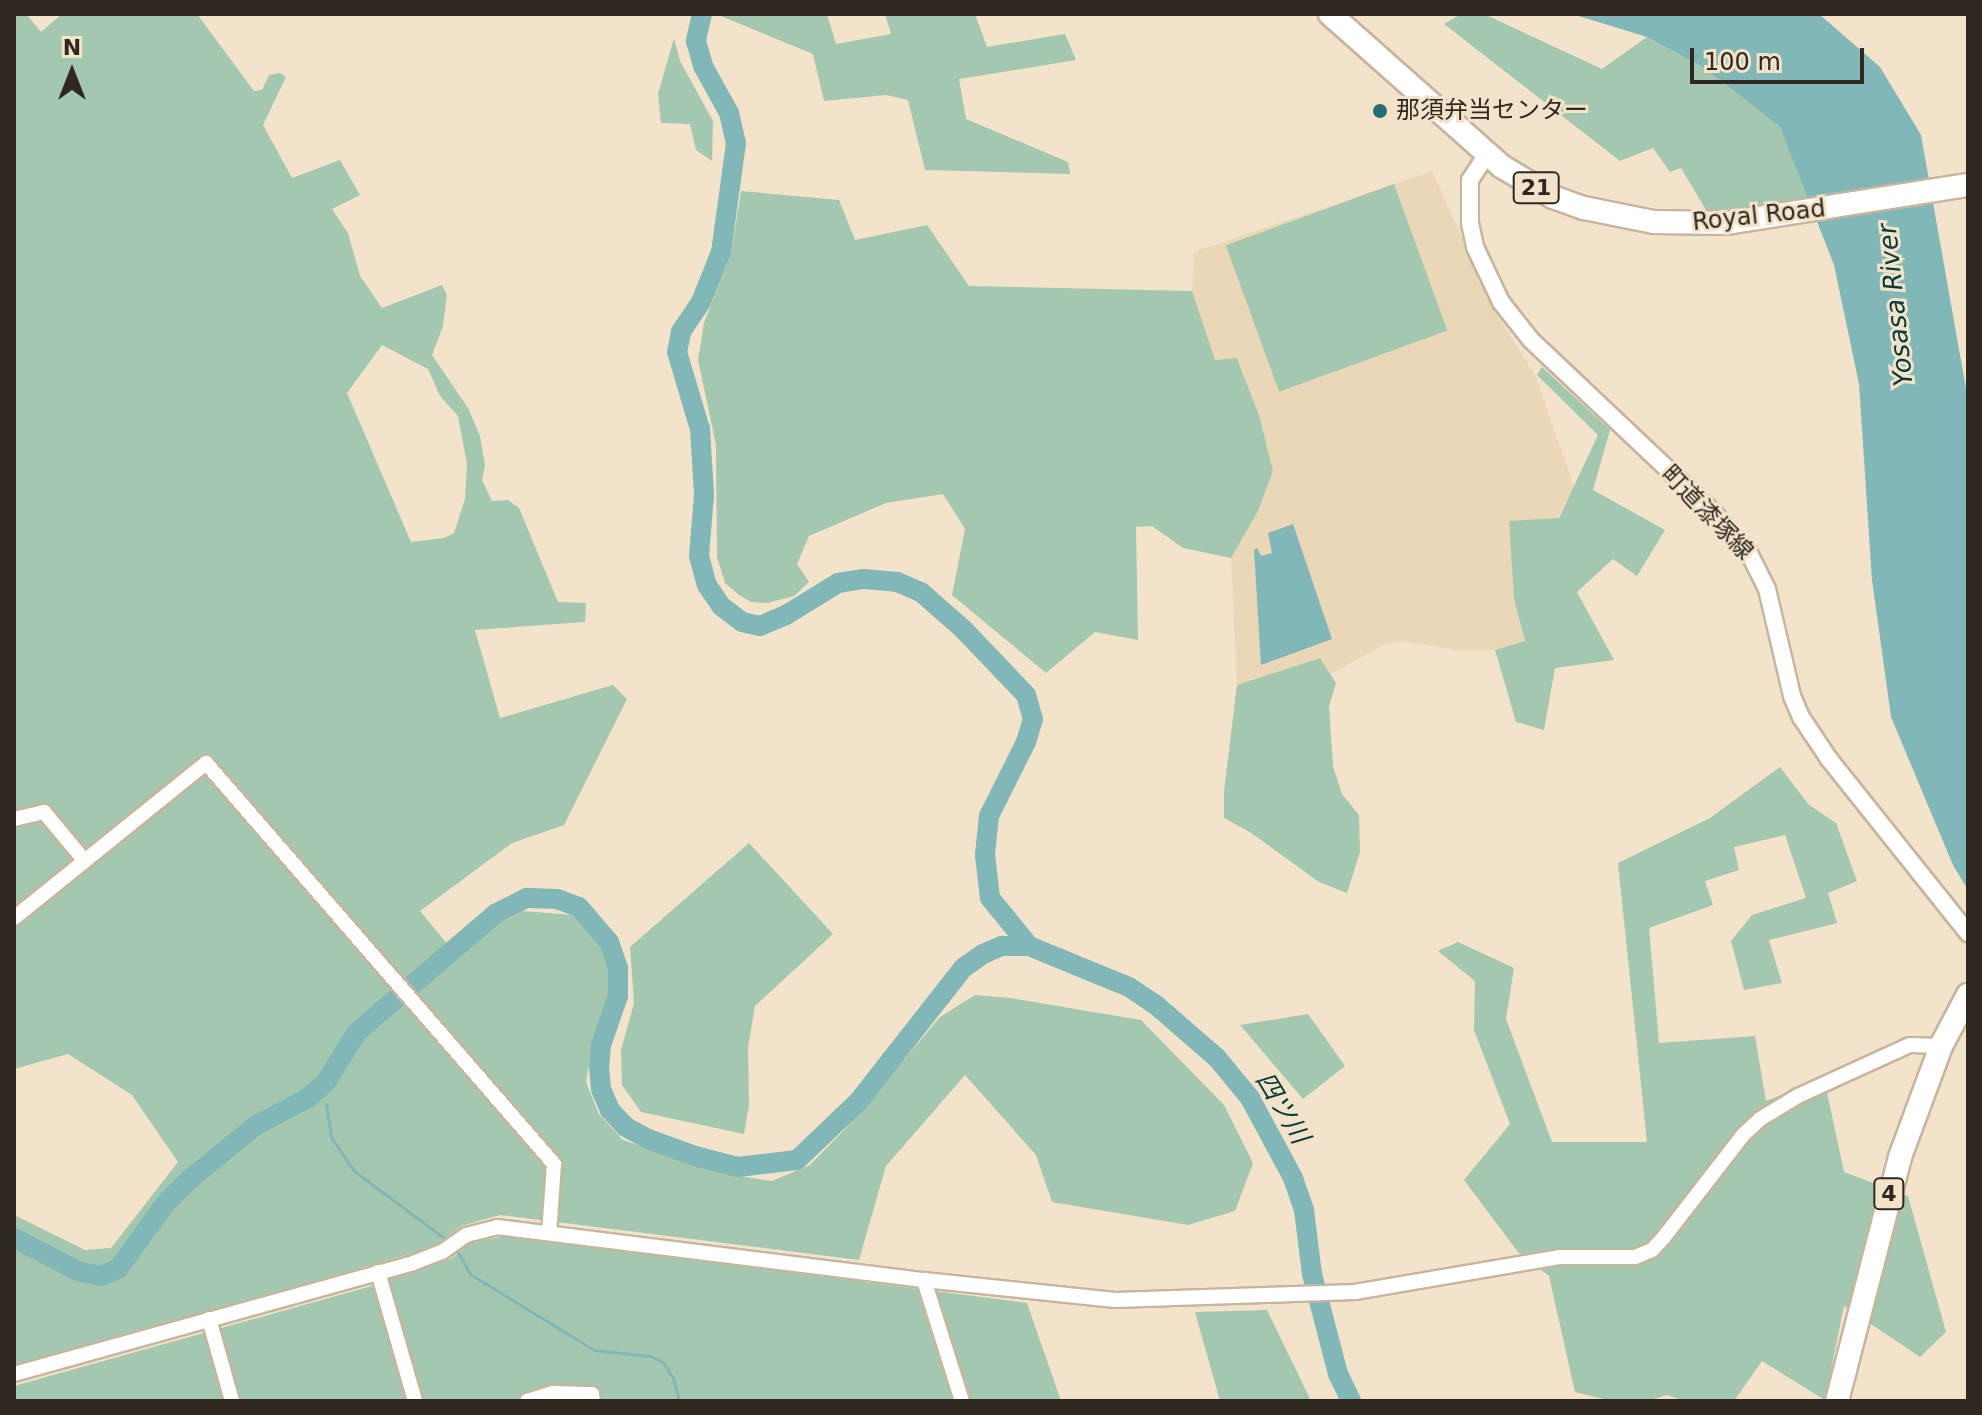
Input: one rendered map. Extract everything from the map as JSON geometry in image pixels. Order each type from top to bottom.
[{"type":"main road","name":"Royal Road","points":[[1330,14],[1487,154],[1553,197],[1622,218],[1690,224],[1800,214],[1968,185]]},
{"type":"main road","name":"4","points":[[1837,1401],[1885,1208],[1915,1111],[1941,1046],[1968,995]]},
{"type":"street","name":"町道漆塚線","points":[[1487,154],[1470,180],[1470,223],[1475,247],[1501,302],[1531,340],[1714,513],[1749,553],[1767,589],[1792,696],[1801,717],[1829,759],[1968,933]]},
{"type":"street","points":[[14,918],[206,763],[554,1164],[549,1233]]},
{"type":"street","points":[[14,819],[44,812],[84,860]]},
{"type":"street","points":[[14,1374],[378,1272],[442,1252],[482,1229],[549,1233],[924,1280],[1115,1300],[1355,1292],[1559,1257],[1635,1257],[1652,1250],[1760,1119],[1798,1096],[1910,1045],[1941,1046]]},
{"type":"street","points":[[378,1272],[415,1401]]},
{"type":"street","points":[[924,1280],[962,1401]]},
{"type":"street","points":[[209,1319],[232,1401]]},
{"type":"street","points":[[527,1401],[554,1393],[592,1394],[593,1401]]},
{"type":"shaded area","points":[[1432,171],[1497,315],[1535,375],[1574,486],[1514,599],[1525,641],[1495,650],[1456,650],[1402,641],[1383,645],[1331,674],[1320,658],[1237,685],[1231,558],[1259,508],[1273,471],[1260,418],[1238,358],[1215,360],[1192,291],[1194,252]]},
{"type":"green space","points":[[14,14],[26,14],[41,32],[62,14],[197,14],[254,91],[262,90],[269,75],[280,73],[286,77],[263,125],[292,178],[340,160],[360,195],[332,209],[348,233],[360,276],[382,308],[442,285],[447,295],[443,326],[432,355],[468,408],[480,436],[485,465],[482,480],[492,501],[508,500],[519,508],[558,602],[586,603],[585,622],[475,630],[500,718],[613,685],[627,699],[564,825],[512,843],[420,911],[458,957],[500,923],[523,911],[573,915],[593,934],[610,966],[611,1004],[593,1041],[586,1082],[599,1114],[623,1140],[727,1174],[772,1181],[810,1165],[849,1125],[940,1017],[975,995],[1141,1020],[1224,1105],[1253,1163],[1235,1211],[1188,1225],[1052,1202],[1036,1155],[965,1075],[886,1166],[859,1260],[500,1215],[461,1226],[434,1247],[14,1367],[14,1215],[85,1250],[111,1248],[178,1162],[132,1095],[68,1054],[14,1069]],"holes":[[[382,345],[428,369],[440,396],[458,416],[467,464],[465,499],[454,533],[444,538],[411,542],[347,393]]]},
{"type":"green space","points":[[716,14],[827,14],[836,44],[891,34],[885,14],[975,14],[987,47],[1065,34],[1076,60],[959,79],[966,119],[1068,162],[1070,174],[925,170],[908,100],[886,95],[824,101],[813,54]]},
{"type":"green space","points":[[1461,14],[1484,14],[1602,69],[1647,37],[1704,68],[1780,127],[1810,199],[1709,215],[1681,168],[1670,172],[1653,148],[1620,161],[1444,24]]},
{"type":"green space","points":[[674,38],[680,61],[713,121],[712,161],[696,150],[690,124],[661,123],[658,94]]},
{"type":"green space","points":[[1394,184],[1447,331],[1279,392],[1226,245]]},
{"type":"green space","points":[[741,191],[839,200],[855,240],[927,225],[969,286],[1192,291],[1215,360],[1237,358],[1260,418],[1273,471],[1258,511],[1231,558],[1183,548],[1152,526],[1136,527],[1138,640],[1095,632],[1046,673],[952,595],[965,529],[943,494],[886,503],[809,536],[797,564],[809,582],[794,596],[767,603],[751,602],[739,595],[725,583],[717,557],[716,445],[698,360],[704,323],[731,254]]},
{"type":"green space","points":[[1542,367],[1610,430],[1593,490],[1665,530],[1637,576],[1613,559],[1577,592],[1614,660],[1555,668],[1544,730],[1516,722],[1495,650],[1525,641],[1514,599],[1509,521],[1559,518],[1598,435],[1537,375]]},
{"type":"green space","points":[[1320,658],[1336,683],[1329,706],[1333,766],[1342,794],[1359,815],[1360,852],[1347,893],[1319,882],[1250,832],[1224,818],[1224,791],[1237,685]]},
{"type":"green space","points":[[1780,767],[1809,805],[1836,823],[1857,881],[1828,893],[1837,923],[1769,940],[1782,983],[1744,990],[1731,941],[1752,915],[1806,898],[1785,835],[1734,847],[1739,870],[1705,881],[1713,905],[1649,928],[1659,1043],[1755,1036],[1766,1101],[1819,1080],[1827,1092],[1844,1172],[1908,1196],[1946,1332],[1920,1357],[1844,1306],[1825,1400],[1762,1361],[1734,1401],[1686,1401],[1667,1395],[1647,1401],[1612,1401],[1575,1392],[1549,1276],[1518,1252],[1464,1180],[1510,1124],[1474,1030],[1475,981],[1438,951],[1458,942],[1514,968],[1506,1019],[1552,1142],[1647,1142],[1618,863],[1710,818]]},
{"type":"green space","points":[[749,843],[833,934],[755,1006],[748,1047],[749,1105],[744,1134],[641,1112],[622,1085],[621,1050],[634,1003],[630,947]]},
{"type":"green space","points":[[1308,1014],[1345,1066],[1303,1099],[1240,1025]]},
{"type":"green space","points":[[506,1236],[1027,1303],[1061,1401],[14,1401],[14,1386],[368,1287],[452,1258],[472,1242]]},
{"type":"green space","points":[[1267,1310],[1311,1401],[1220,1401],[1195,1312]]},
{"type":"water","name":"Yosasa River","points":[[1572,14],[1819,14],[1880,67],[1921,135],[1968,400],[1968,890],[1953,865],[1891,717],[1872,580],[1859,384],[1834,265],[1780,127],[1704,68],[1647,37]]},
{"type":"water","points":[[1293,524],[1332,639],[1261,665],[1254,550],[1257,548],[1261,556],[1272,553],[1268,533]]},
{"type":"waterway","points":[[702,14],[696,41],[703,66],[729,113],[736,143],[721,252],[701,302],[681,332],[677,352],[700,429],[704,495],[699,556],[707,585],[721,606],[742,622],[760,626],[786,615],[838,583],[864,579],[897,582],[921,592],[963,629],[1026,695],[1033,719],[1026,742],[989,816],[985,855],[990,898],[1029,946]]},
{"type":"waterway","name":"四ツ川","points":[[14,1238],[80,1272],[101,1276],[118,1269],[166,1203],[189,1180],[255,1126],[308,1098],[326,1082],[357,1032],[495,914],[527,898],[557,899],[579,907],[609,942],[618,968],[618,996],[601,1045],[599,1066],[601,1089],[610,1110],[626,1127],[648,1139],[738,1167],[797,1160],[858,1102],[963,968],[1002,946],[1029,946],[1129,987],[1156,1005],[1217,1058],[1250,1098],[1293,1178],[1304,1210],[1312,1274],[1338,1374],[1351,1401]]},
{"type":"waterway","points":[[326,1104],[331,1137],[354,1171],[448,1241]]},
{"type":"waterway","points":[[456,1249],[470,1274],[594,1350],[650,1356],[663,1362],[673,1378],[679,1401]]},
{"type":"place","name":"那須弁当センター","points":[[1380,111]]}]
